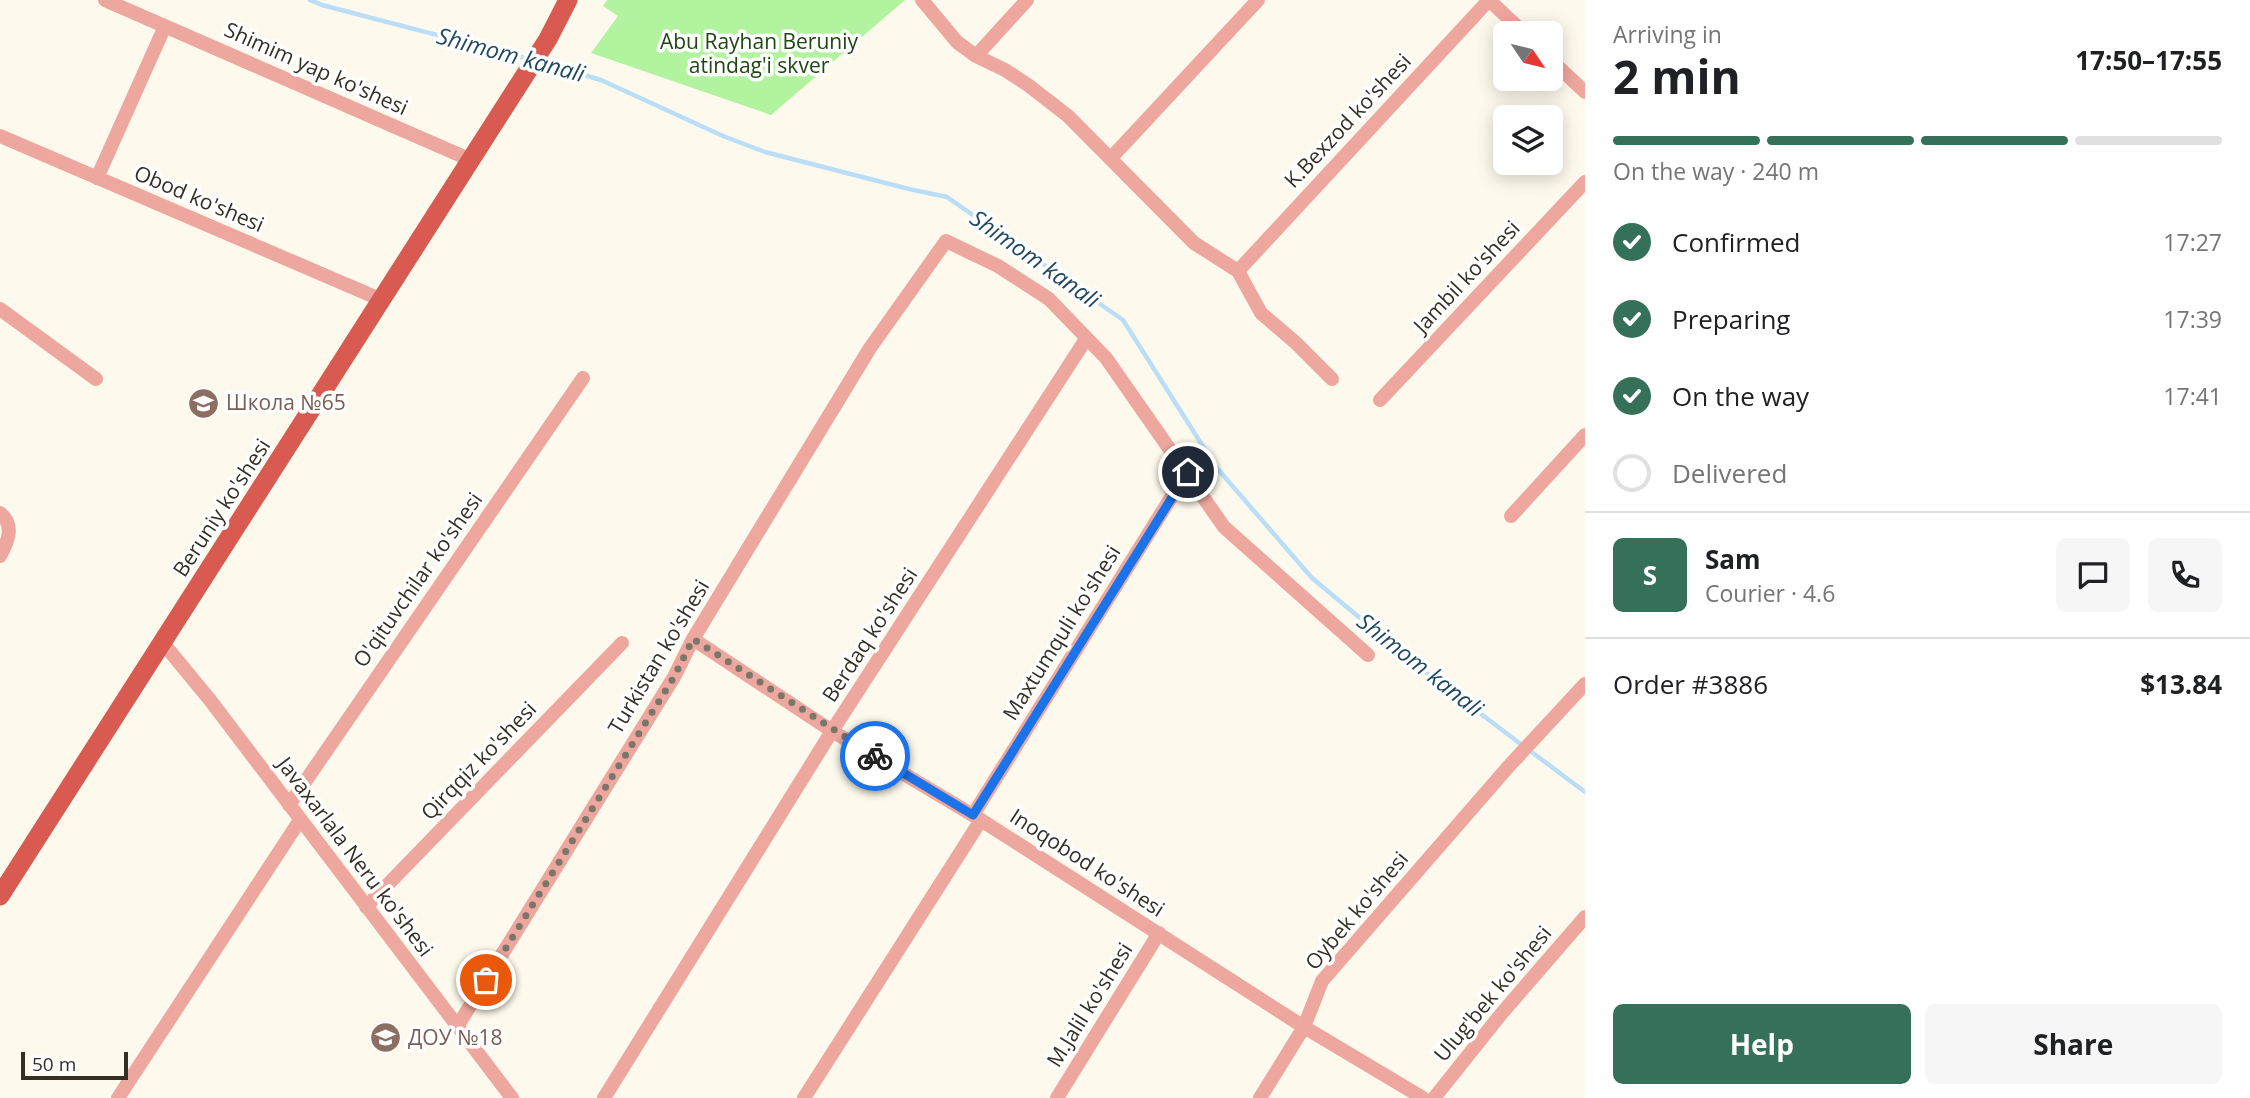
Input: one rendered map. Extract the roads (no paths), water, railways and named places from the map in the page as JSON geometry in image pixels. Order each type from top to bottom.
[{"type":"main road","name":"Beruniy ko'shesi","points":[[0,896],[548,39],[568,0]]},
{"type":"street","name":"Shimim yap ko'shesi","points":[[106,0],[471,160]]},
{"type":"street","points":[[922,0],[957,42],[976,56],[1028,85],[1068,116],[1194,243],[1238,271],[1261,313],[1332,379]]},
{"type":"street","points":[[976,56],[1027,0]]},
{"type":"street","points":[[1111,158],[1258,0]]},
{"type":"street","points":[[1489,0],[1511,21]]},
{"type":"street","name":"K.Bexzod ko'shesi","points":[[1238,271],[1489,0]]},
{"type":"street","points":[[97,178],[165,26]]},
{"type":"street","points":[[1563,71],[1585,92]]},
{"type":"street","name":"Obod ko'shesi","points":[[0,136],[382,300]]},
{"type":"street","name":"Jambil ko'shesi","points":[[1380,400],[1585,182]]},
{"type":"street","name":"Turkistan ko'shesi","points":[[457,1027],[674,677],[693,639],[870,348],[946,241],[998,266],[1049,299],[1086,339]]},
{"type":"street","points":[[0,309],[96,379]]},
{"type":"street","points":[[1086,339],[1106,358],[1224,527],[1368,655]]},
{"type":"street","name":"Berdaq ko'shesi","points":[[604,1098],[832,731],[1086,339]]},
{"type":"street","name":"O'qituvchilar ko'shesi","points":[[289,805],[583,378]]},
{"type":"street","points":[[1511,516],[1585,435]]},
{"type":"street","name":"Maxtumquli ko'shesi","points":[[804,1098],[1188,472]]},
{"type":"street","points":[[0,555],[9,540],[3,516]]},
{"type":"street","name":"Inoqobod ko'shesi","points":[[693,639],[832,731],[977,818],[1304,1027],[1423,1098]]},
{"type":"street","name":"Javaxarlala Neru ko'shesi","points":[[163,643],[210,700],[512,1098]]},
{"type":"street","name":"Qirqqiz ko'shesi","points":[[366,907],[622,643]]},
{"type":"street","name":"Oybek ko'shesi","points":[[1259,1098],[1304,1027],[1322,981],[1509,766],[1585,684]]},
{"type":"street","points":[[118,1098],[300,820]]},
{"type":"street","name":"Ulug'bek ko'shesi","points":[[1434,1098],[1585,916]]},
{"type":"street","name":"M.Jalil ko'shesi","points":[[1057,1098],[1159,933]]},
{"type":"waterway","name":"Shimom kanali","points":[[310,0],[529,59]]},
{"type":"waterway","name":"Shimom kanali","points":[[540,62],[601,80],[723,136],[765,152],[947,197],[1123,320],[1216,467],[1312,578],[1420,668],[1522,745]]},
{"type":"waterway","name":"Shimom kanali","points":[[1529,750],[1585,792]]},
{"type":"place","name":"Школа №65","points":[[203,403]]},
{"type":"place","name":"ДОУ №18","points":[[385,1038]]},
{"type":"park label","name":"Abu Rayhan Beruniy atindag'i skver","points":[[759,54]]}]
